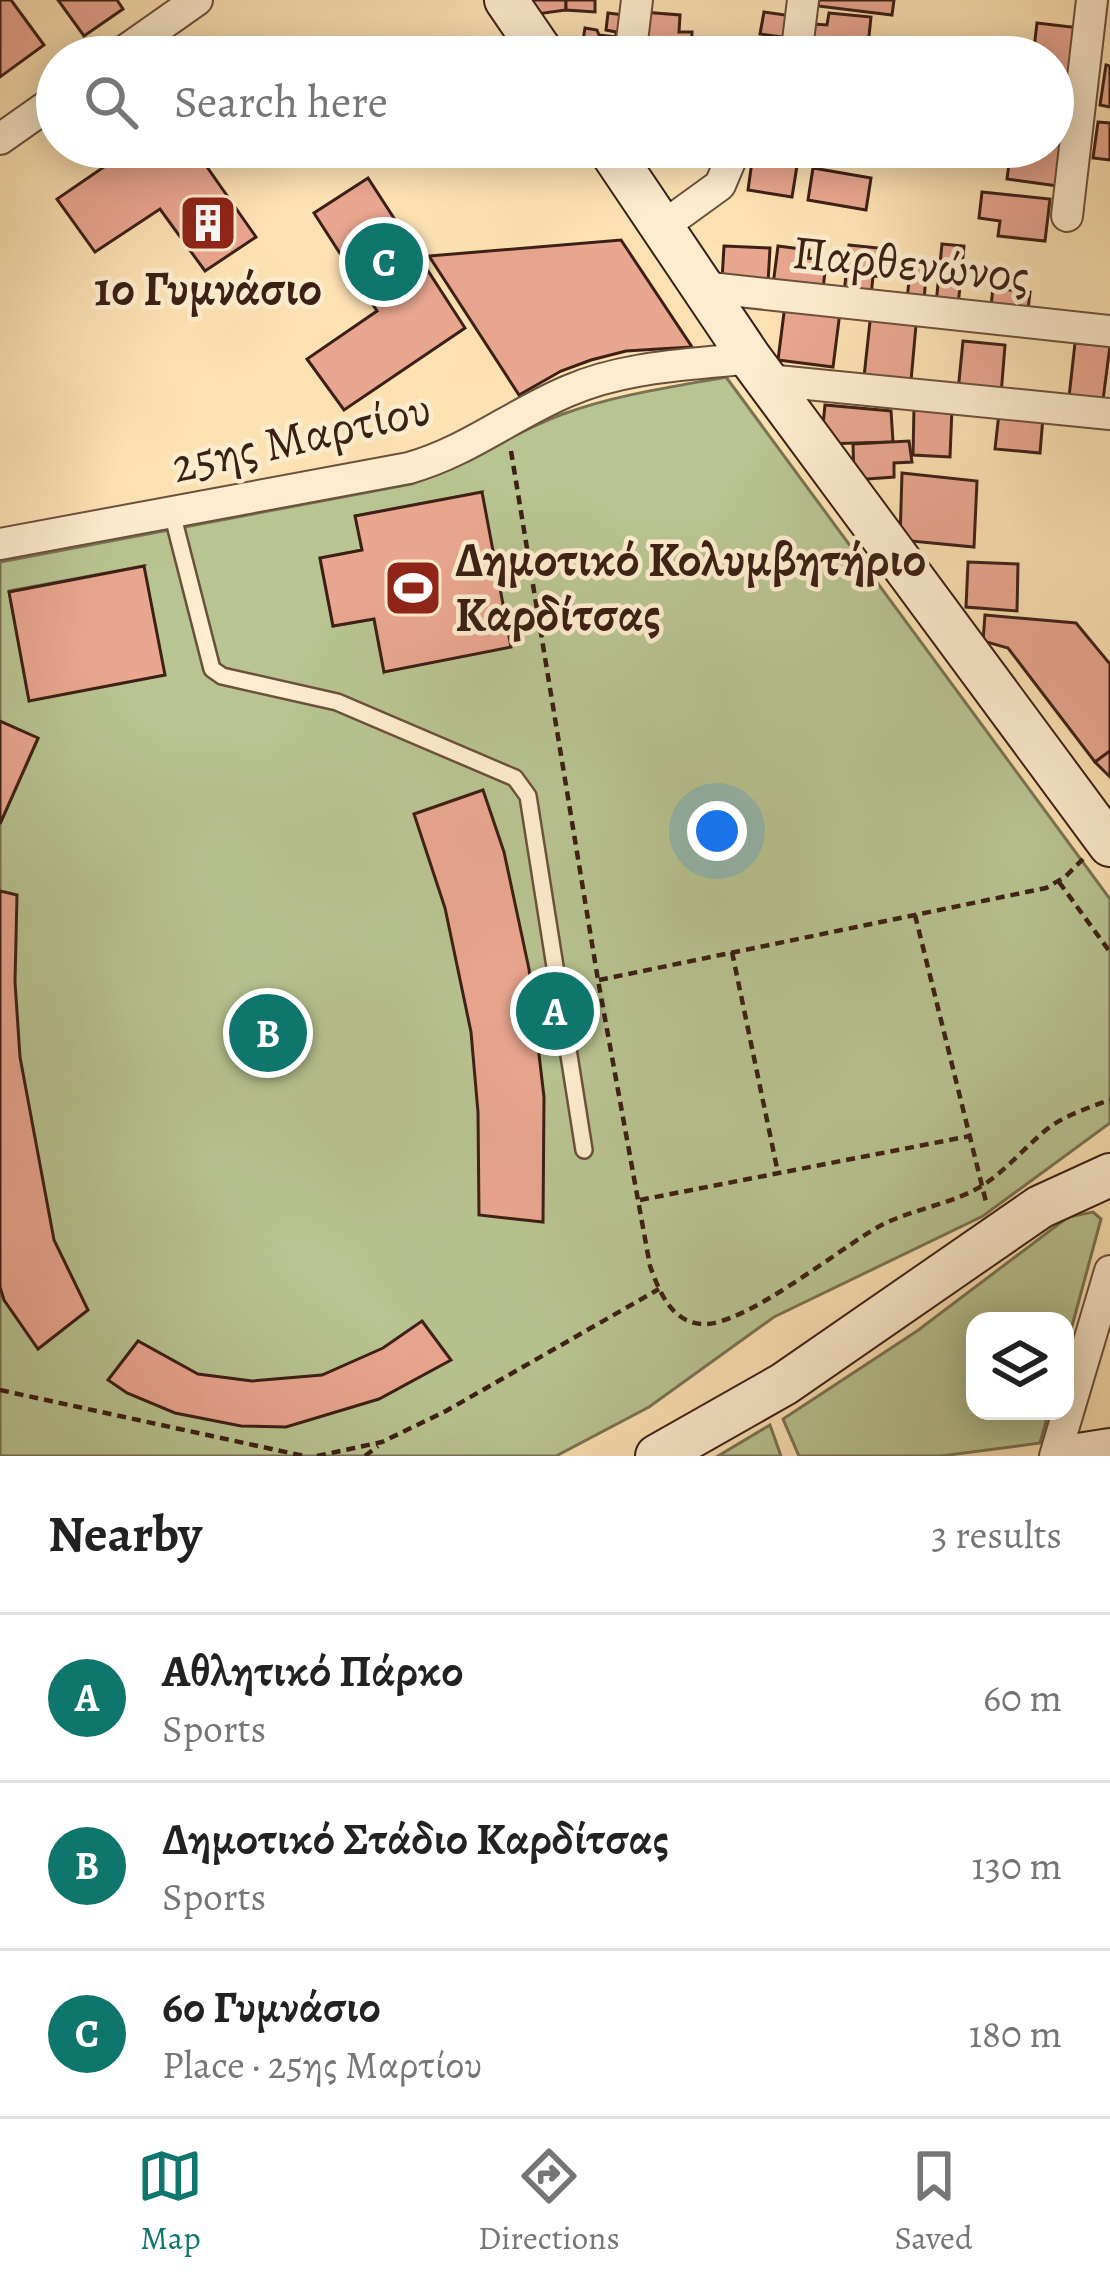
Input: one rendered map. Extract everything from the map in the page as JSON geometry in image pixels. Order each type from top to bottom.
[{"type":"street","points":[[145,36],[196,0]]},
{"type":"street","points":[[506,0],[531,36]]},
{"type":"street","points":[[633,36],[638,0]]},
{"type":"street","points":[[799,36],[803,0]]},
{"type":"street","points":[[1074,150],[1092,0]]},
{"type":"street","points":[[0,139],[36,114]]},
{"type":"street","points":[[622,168],[759,369],[1100,834]]},
{"type":"street","points":[[662,226],[720,185],[727,168]]},
{"type":"street","points":[[1066,216],[1072,168]]},
{"type":"street","name":"Παρθενώνος","points":[[701,287],[1110,331]]},
{"type":"street","name":"25ης Μαρτίου","points":[[0,544],[428,463],[544,401],[615,375],[759,369],[1110,414]]},
{"type":"street","points":[[657,1456],[784,1384],[1040,1208],[1110,1175]]},
{"type":"street","points":[[1055,1456],[1110,1271]]},
{"type":"street","points":[[1072,1456],[1110,1450]]},
{"type":"lane","points":[[172,513],[212,668],[222,676],[337,702],[515,778],[528,796],[584,1150]]},
{"type":"path","points":[[511,450],[650,1266],[658,1289],[682,1318],[710,1324],[780,1290],[880,1226],[982,1185],[1053,1125],[1110,1100]]},
{"type":"path","points":[[598,980],[1059,882],[1100,834]]},
{"type":"path","points":[[1059,882],[1110,952]]},
{"type":"path","points":[[915,915],[990,1216]]},
{"type":"path","points":[[732,952],[778,1173]]},
{"type":"path","points":[[638,1200],[970,1136]]},
{"type":"path","points":[[365,1456],[382,1442],[446,1411],[658,1289]]},
{"type":"path","points":[[0,1390],[304,1456]]},
{"type":"path","points":[[317,1456],[382,1442]]},
{"type":"green space","points":[[726,377],[1110,899],[1110,1123],[983,1216],[774,1317],[649,1407],[556,1456],[0,1456],[0,824],[38,739],[0,721],[0,562],[411,484],[563,414]],"holes":[[[482,492],[384,671],[374,619],[333,626],[320,559],[362,550],[356,516]],[[144,566],[30,700],[9,591]]]},
{"type":"green space","points":[[1093,1212],[1101,1219],[1074,1319],[1074,1312],[966,1312],[966,1420],[1046,1420],[1040,1443],[941,1456],[799,1456],[783,1419],[917,1331],[1068,1217]]},
{"type":"green space","points":[[770,1425],[781,1456],[718,1456]]},
{"type":"building","points":[[0,0],[11,0],[37,36],[36,51],[0,77]]},
{"type":"building","points":[[58,0],[117,0],[123,9],[84,36]]},
{"type":"building","points":[[527,0],[566,0],[566,10],[537,14]]},
{"type":"building","points":[[566,0],[595,0],[595,12],[566,10]]},
{"type":"building","points":[[819,0],[894,0],[892,15],[818,6]]},
{"type":"building","points":[[643,12],[680,15],[679,32],[692,32],[692,36],[642,36]]},
{"type":"building","points":[[764,12],[792,16],[789,36],[760,34]]},
{"type":"building","points":[[608,13],[632,16],[629,36],[606,30]]},
{"type":"building","points":[[829,13],[871,17],[869,36],[812,36],[814,24],[827,25]]},
{"type":"building","points":[[1037,23],[1080,28],[1074,74],[1074,36],[1035,36]]},
{"type":"building","points":[[585,28],[597,30],[608,36],[584,36]]},
{"type":"building","points":[[1106,65],[1110,66],[1110,107],[1100,105]]},
{"type":"building","points":[[1098,122],[1110,123],[1110,160],[1093,158]]},
{"type":"building","name":"1ο Γυμνάσιο","points":[[102,168],[208,168],[256,237],[205,271],[160,209],[95,252],[57,199]]},
{"type":"building","points":[[751,168],[797,168],[792,197],[748,190]]},
{"type":"building","points":[[813,168],[871,178],[866,210],[808,200]]},
{"type":"building","points":[[1008,168],[1060,168],[1058,186],[1007,179]]},
{"type":"building","points":[[368,178],[465,328],[344,410],[307,359],[377,311],[314,213]]},
{"type":"building","points":[[982,192],[1050,199],[1045,241],[998,236],[1000,221],[979,218]]},
{"type":"building","points":[[621,240],[692,347],[626,351],[591,360],[519,395],[429,256]]},
{"type":"building","points":[[942,244],[964,246],[958,306],[936,304]]},
{"type":"building","points":[[849,245],[888,249],[885,277],[873,276],[871,297],[844,294]]},
{"type":"building","points":[[724,246],[770,248],[768,283],[722,280]]},
{"type":"building","points":[[778,246],[809,250],[808,258],[826,261],[823,290],[773,285]]},
{"type":"building","points":[[911,260],[927,262],[924,301],[907,300]]},
{"type":"building","points":[[993,288],[1030,292],[1028,310],[991,306]]},
{"type":"building","points":[[785,305],[840,312],[833,367],[778,360]]},
{"type":"building","points":[[871,312],[917,314],[911,381],[864,377]]},
{"type":"building","points":[[963,341],[1005,345],[1001,395],[958,391]]},
{"type":"building","points":[[1075,343],[1110,346],[1103,400],[1069,397]]},
{"type":"building","points":[[825,405],[891,411],[893,442],[821,444]]},
{"type":"building","points":[[914,407],[952,408],[950,457],[913,455]]},
{"type":"building","points":[[999,413],[1043,417],[1040,453],[995,449]]},
{"type":"building","points":[[909,441],[912,462],[894,463],[894,477],[854,480],[853,444]]},
{"type":"building","points":[[902,473],[977,481],[974,547],[900,540]]},
{"type":"building","name":"Δημοτικό Κολυμβητήριο Καρδίτσας","points":[[482,492],[511,647],[384,672],[374,619],[333,626],[320,558],[362,550],[355,516]]},
{"type":"building","points":[[968,562],[1018,564],[1017,611],[966,607]]},
{"type":"building","points":[[144,566],[165,675],[29,701],[9,592]]},
{"type":"building","points":[[985,615],[1076,623],[1110,664],[1110,751],[1095,762],[1008,648],[983,641]]},
{"type":"building","points":[[0,721],[38,738],[0,824]]},
{"type":"building","points":[[1110,751],[1110,777],[1095,762]]},
{"type":"building","points":[[483,790],[504,852],[529,969],[544,1097],[543,1222],[479,1215],[471,1032],[445,908],[414,814]]},
{"type":"building","points":[[0,891],[17,895],[15,982],[20,1057],[54,1240],[88,1310],[38,1349],[0,1287]]},
{"type":"building","points":[[422,1321],[451,1360],[379,1399],[286,1427],[241,1426],[175,1413],[108,1380],[138,1341],[198,1374],[252,1381],[322,1375],[383,1348]]},
{"type":"place","name":"1ο Γυμνάσιο","points":[[208,223]]},
{"type":"place","name":"6ο Γυμνάσιο","points":[[384,262]]},
{"type":"place","name":"Δημοτικό Κολυμβητήριο Καρδίτσας","points":[[413,588]]},
{"type":"place","name":"Αθλητικό Πάρκο","points":[[555,1011]]},
{"type":"place","name":"Δημοτικό Στάδιο Καρδίτσας","points":[[268,1033]]}]
